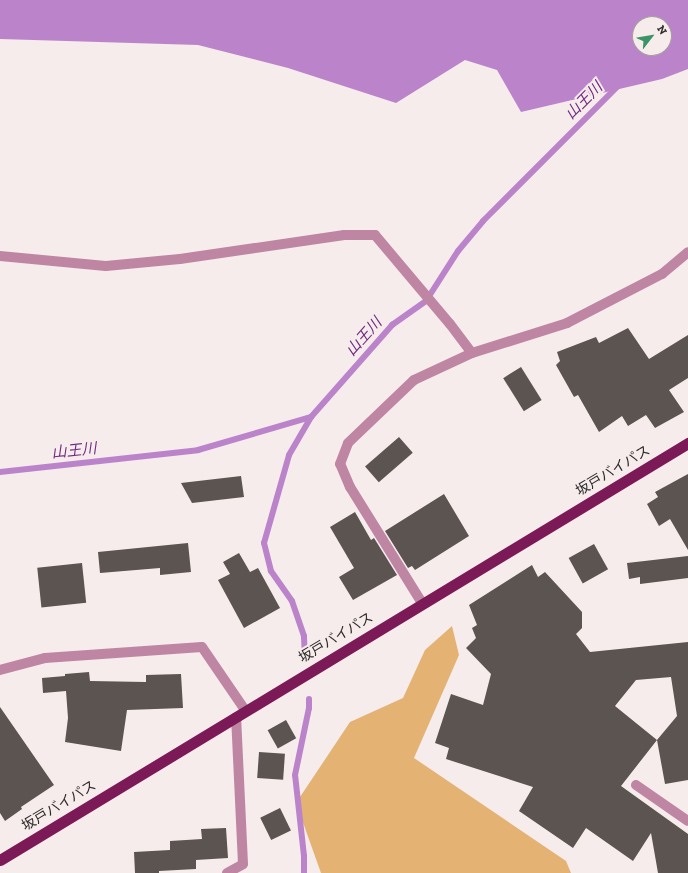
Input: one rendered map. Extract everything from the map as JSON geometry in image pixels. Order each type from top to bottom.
[{"type":"highway","name":"坂戸バイパス","points":[[0,860],[688,443]]},
{"type":"street","points":[[0,256],[106,266],[180,259],[344,234],[376,235],[450,324],[472,353]]},
{"type":"street","points":[[422,603],[350,487],[340,464],[348,443],[414,380],[472,353],[567,323],[662,274],[688,252]]},
{"type":"street","points":[[0,670],[45,658],[202,647],[241,714],[243,864],[227,873]]},
{"type":"street","points":[[636,785],[688,821]]},
{"type":"shaded area","points":[[0,0],[688,0],[688,69],[662,79],[521,112],[497,70],[465,60],[396,103],[288,68],[198,45],[0,39]]},
{"type":"shaded area","points":[[452,626],[459,655],[414,758],[566,861],[571,873],[321,873],[296,803],[350,722],[403,698],[425,650]]},
{"type":"building","points":[[628,328],[649,359],[688,335],[688,378],[669,390],[684,412],[655,428],[646,415],[628,426],[622,416],[599,432],[578,395],[574,397],[556,365],[560,361],[557,352],[596,337],[599,343]]},
{"type":"building","points":[[521,367],[542,400],[524,411],[503,378]]},
{"type":"building","points":[[399,437],[413,453],[379,482],[365,467]]},
{"type":"building","points":[[688,474],[688,550],[670,519],[659,526],[647,504],[658,497],[655,492]]},
{"type":"building","points":[[241,476],[244,497],[192,503],[181,483]]},
{"type":"building","points":[[444,494],[469,536],[415,570],[412,566],[408,568],[385,531]]},
{"type":"building","points":[[355,512],[371,540],[374,538],[397,575],[353,600],[339,577],[354,568],[330,527]]},
{"type":"building","points":[[188,543],[191,572],[160,575],[160,568],[100,573],[98,552]]},
{"type":"building","points":[[594,544],[608,569],[583,583],[569,558]]},
{"type":"building","points":[[239,553],[250,572],[258,568],[280,608],[244,628],[218,580],[230,574],[223,562]]},
{"type":"building","points":[[688,556],[688,578],[640,584],[640,577],[629,579],[627,563]]},
{"type":"building","points":[[82,563],[86,603],[41,607],[37,568]]},
{"type":"building","points":[[532,565],[538,577],[545,572],[582,612],[582,628],[576,634],[590,652],[688,642],[688,780],[665,784],[657,740],[621,786],[688,834],[688,873],[658,873],[651,833],[633,861],[586,828],[573,848],[519,811],[533,787],[446,759],[449,748],[435,743],[451,694],[483,705],[491,674],[466,648],[476,638],[472,628],[477,625],[469,605]],"holes":[[[671,677],[677,716],[657,740],[615,706],[636,680]]]},
{"type":"building","points":[[89,672],[90,681],[146,682],[146,675],[181,674],[183,708],[127,710],[121,751],[65,742],[68,718],[66,691],[43,693],[42,678]]},
{"type":"building","points":[[0,707],[54,785],[21,807],[22,809],[5,821],[0,813]]},
{"type":"building","points":[[286,720],[296,738],[278,749],[268,730]]},
{"type":"building","points":[[259,752],[285,754],[283,780],[257,778]]},
{"type":"building","points":[[280,808],[291,830],[271,840],[260,818]]},
{"type":"building","points":[[226,828],[228,858],[196,860],[196,869],[159,871],[159,873],[135,873],[134,852],[170,850],[170,841],[202,839],[201,829]]},
{"type":"waterway","name":"山王川","points":[[305,657],[304,636],[292,601],[271,571],[264,543],[289,455],[311,417],[392,325],[426,301],[458,251],[483,221],[618,86]]},
{"type":"waterway","name":"山王川","points":[[0,472],[198,450],[311,417]]},
{"type":"waterway","points":[[304,873],[304,856],[295,775],[309,708],[309,699]]}]
